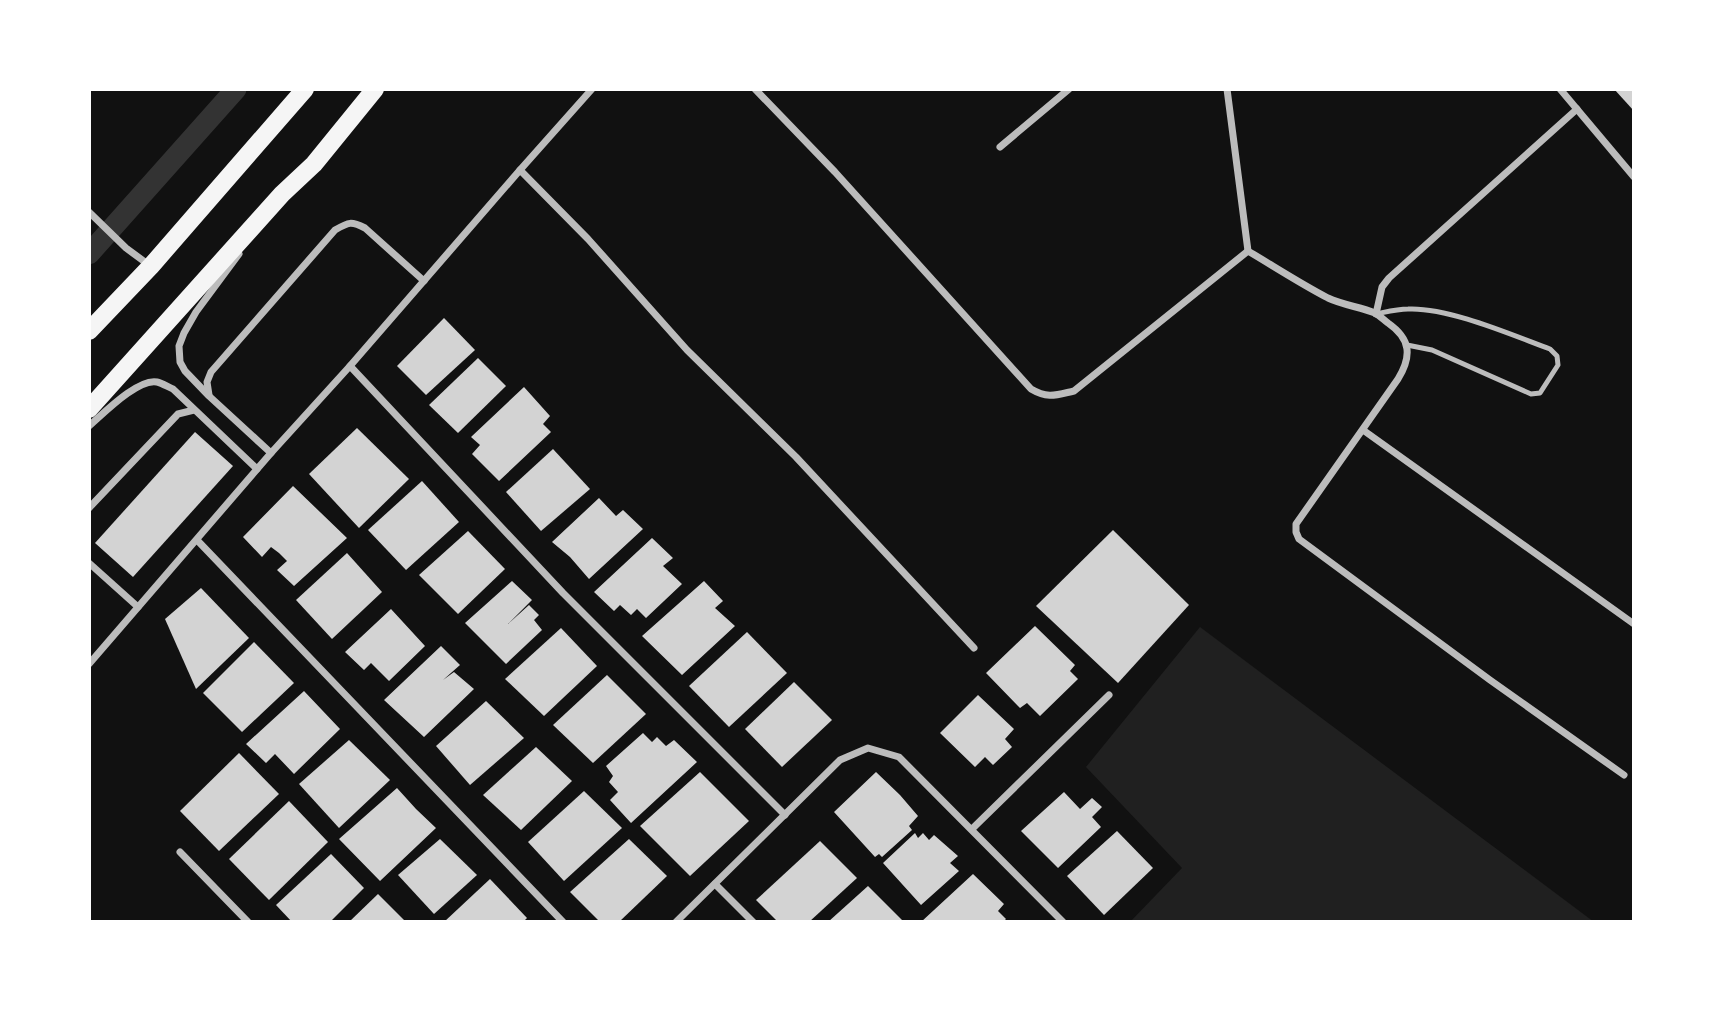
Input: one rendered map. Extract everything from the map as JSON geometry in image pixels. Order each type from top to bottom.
[{"type":"highway","points":[[89,331],[151,266],[305,89]]},
{"type":"highway","points":[[89,409],[282,194],[314,164],[375,89]]},
{"type":"street","points":[[89,664],[592,89]]},
{"type":"street","points":[[755,89],[835,172],[1031,389],[1041,395],[1053,396],[1074,391],[1248,251]]},
{"type":"street","points":[[1000,147],[1069,89]]},
{"type":"street","points":[[1227,89],[1248,251]]},
{"type":"street","points":[[1560,89],[1634,177]]},
{"type":"street","points":[[1376,314],[1382,287],[1389,278],[1577,109]]},
{"type":"street","points":[[520,170],[588,239],[687,350],[796,457],[974,648]]},
{"type":"street","points":[[271,453],[185,371],[180,362],[179,346],[196,312],[282,194]]},
{"type":"street","points":[[89,212],[126,248],[151,266]]},
{"type":"street","points":[[209,396],[207,382],[211,372],[335,230],[347,223],[355,223],[365,228],[424,281]]},
{"type":"street","points":[[1248,251],[1328,298],[1376,314],[1394,327],[1407,345],[1405,368],[1296,524],[1299,539],[1624,775]]},
{"type":"street","points":[[350,366],[564,593],[785,815]]},
{"type":"street","points":[[89,426],[139,386],[158,382],[173,389],[257,469]]},
{"type":"street","points":[[89,508],[178,414],[194,410]]},
{"type":"street","points":[[1363,430],[1634,624]]},
{"type":"street","points":[[197,540],[563,922]]},
{"type":"street","points":[[89,563],[138,607]]},
{"type":"street","points":[[972,829],[1109,695]]},
{"type":"street","points":[[676,922],[840,760],[868,748],[899,757],[1063,922]]},
{"type":"street","points":[[180,852],[248,922]]},
{"type":"street","points":[[715,884],[753,922]]},
{"type":"lane","points":[[1376,314],[1408,309],[1443,313],[1550,349],[1557,356],[1558,365],[1540,393],[1531,394],[1432,350],[1407,345]]},
{"type":"shaded area","points":[[1200,627],[1594,922],[1130,922],[1182,868],[1086,767]]},
{"type":"building","points":[[1614,89],[1634,89],[1634,111]]},
{"type":"building","points":[[444,318],[475,350],[426,395],[397,366]]},
{"type":"building","points":[[478,358],[506,386],[458,433],[429,405]]},
{"type":"building","points":[[524,387],[550,416],[543,424],[551,432],[499,481],[472,454],[480,445],[471,437]]},
{"type":"building","points":[[357,428],[409,479],[359,528],[309,474]]},
{"type":"building","points":[[195,432],[233,466],[133,577],[95,543]]},
{"type":"building","points":[[553,449],[590,489],[541,531],[506,492]]},
{"type":"building","points":[[422,481],[459,522],[406,570],[368,530]]},
{"type":"building","points":[[293,486],[347,538],[294,586],[277,570],[287,561],[279,553],[271,547],[262,557],[243,537]]},
{"type":"building","points":[[599,498],[616,516],[623,510],[643,529],[589,579],[570,557],[552,542]]},
{"type":"building","points":[[1113,530],[1189,605],[1118,683],[1036,606]]},
{"type":"building","points":[[468,531],[505,569],[458,614],[419,575]]},
{"type":"building","points":[[652,538],[673,558],[663,566],[682,584],[646,618],[637,609],[631,615],[620,605],[614,611],[594,592]]},
{"type":"building","points":[[347,553],[382,592],[332,639],[296,600]]},
{"type":"building","points":[[512,581],[532,600],[508,624],[529,605],[539,615],[534,620],[542,630],[506,664],[465,623]]},
{"type":"building","points":[[704,581],[723,601],[715,608],[735,626],[682,675],[642,636]]},
{"type":"building","points":[[201,588],[249,638],[196,689],[165,619]]},
{"type":"building","points":[[391,609],[425,646],[389,681],[371,663],[364,670],[345,652]]},
{"type":"building","points":[[1035,626],[1075,665],[1070,671],[1078,679],[1040,716],[1027,703],[1020,708],[986,673]]},
{"type":"building","points":[[561,628],[597,666],[544,716],[505,679]]},
{"type":"building","points":[[747,632],[787,673],[729,727],[689,686]]},
{"type":"building","points":[[254,642],[294,683],[242,732],[203,693]]},
{"type":"building","points":[[441,646],[460,665],[443,680],[454,672],[474,689],[424,737],[384,700]]},
{"type":"building","points":[[607,675],[646,714],[593,763],[553,725]]},
{"type":"building","points":[[794,682],[832,720],[782,767],[745,729]]},
{"type":"building","points":[[304,691],[340,729],[294,774],[275,754],[266,763],[246,744]]},
{"type":"building","points":[[978,695],[1014,729],[1005,739],[1012,747],[993,765],[985,757],[975,767],[940,733]]},
{"type":"building","points":[[486,701],[524,738],[470,785],[436,746]]},
{"type":"building","points":[[643,733],[652,742],[657,737],[666,746],[674,740],[697,762],[631,823],[610,800],[618,792],[609,782],[613,776],[606,766]]},
{"type":"building","points":[[349,740],[390,780],[339,828],[299,784]]},
{"type":"building","points":[[536,747],[572,781],[521,830],[483,795]]},
{"type":"building","points":[[239,753],[279,794],[219,851],[180,811]]},
{"type":"building","points":[[700,772],[749,821],[690,876],[640,826]]},
{"type":"building","points":[[876,772],[918,816],[909,826],[912,830],[882,857],[879,854],[875,857],[834,812]]},
{"type":"building","points":[[397,788],[436,828],[380,881],[339,839]]},
{"type":"building","points":[[584,791],[622,828],[564,881],[528,842]]},
{"type":"building","points":[[1064,792],[1080,809],[1092,798],[1102,807],[1092,817],[1101,827],[1058,868],[1021,831]]},
{"type":"building","points":[[289,801],[328,842],[269,900],[229,859]]},
{"type":"building","points":[[1117,831],[1153,868],[1104,915],[1067,876]]},
{"type":"building","points":[[915,833],[918,838],[923,833],[929,840],[934,835],[958,856],[950,863],[959,871],[921,905],[883,863]]},
{"type":"building","points":[[440,839],[477,875],[434,914],[398,875]]},
{"type":"building","points":[[629,839],[667,876],[619,922],[600,922],[570,892]]},
{"type":"building","points":[[820,841],[857,878],[809,922],[778,922],[756,900]]},
{"type":"building","points":[[331,854],[364,888],[330,922],[292,922],[276,905]]},
{"type":"building","points":[[973,874],[1004,904],[998,911],[1006,919],[1003,922],[921,922]]},
{"type":"building","points":[[490,879],[527,918],[523,922],[444,922]]},
{"type":"building","points":[[868,886],[904,922],[828,922]]},
{"type":"building","points":[[378,894],[406,922],[349,922]]},
{"type":"waterway","points":[[89,254],[236,89]]}]
